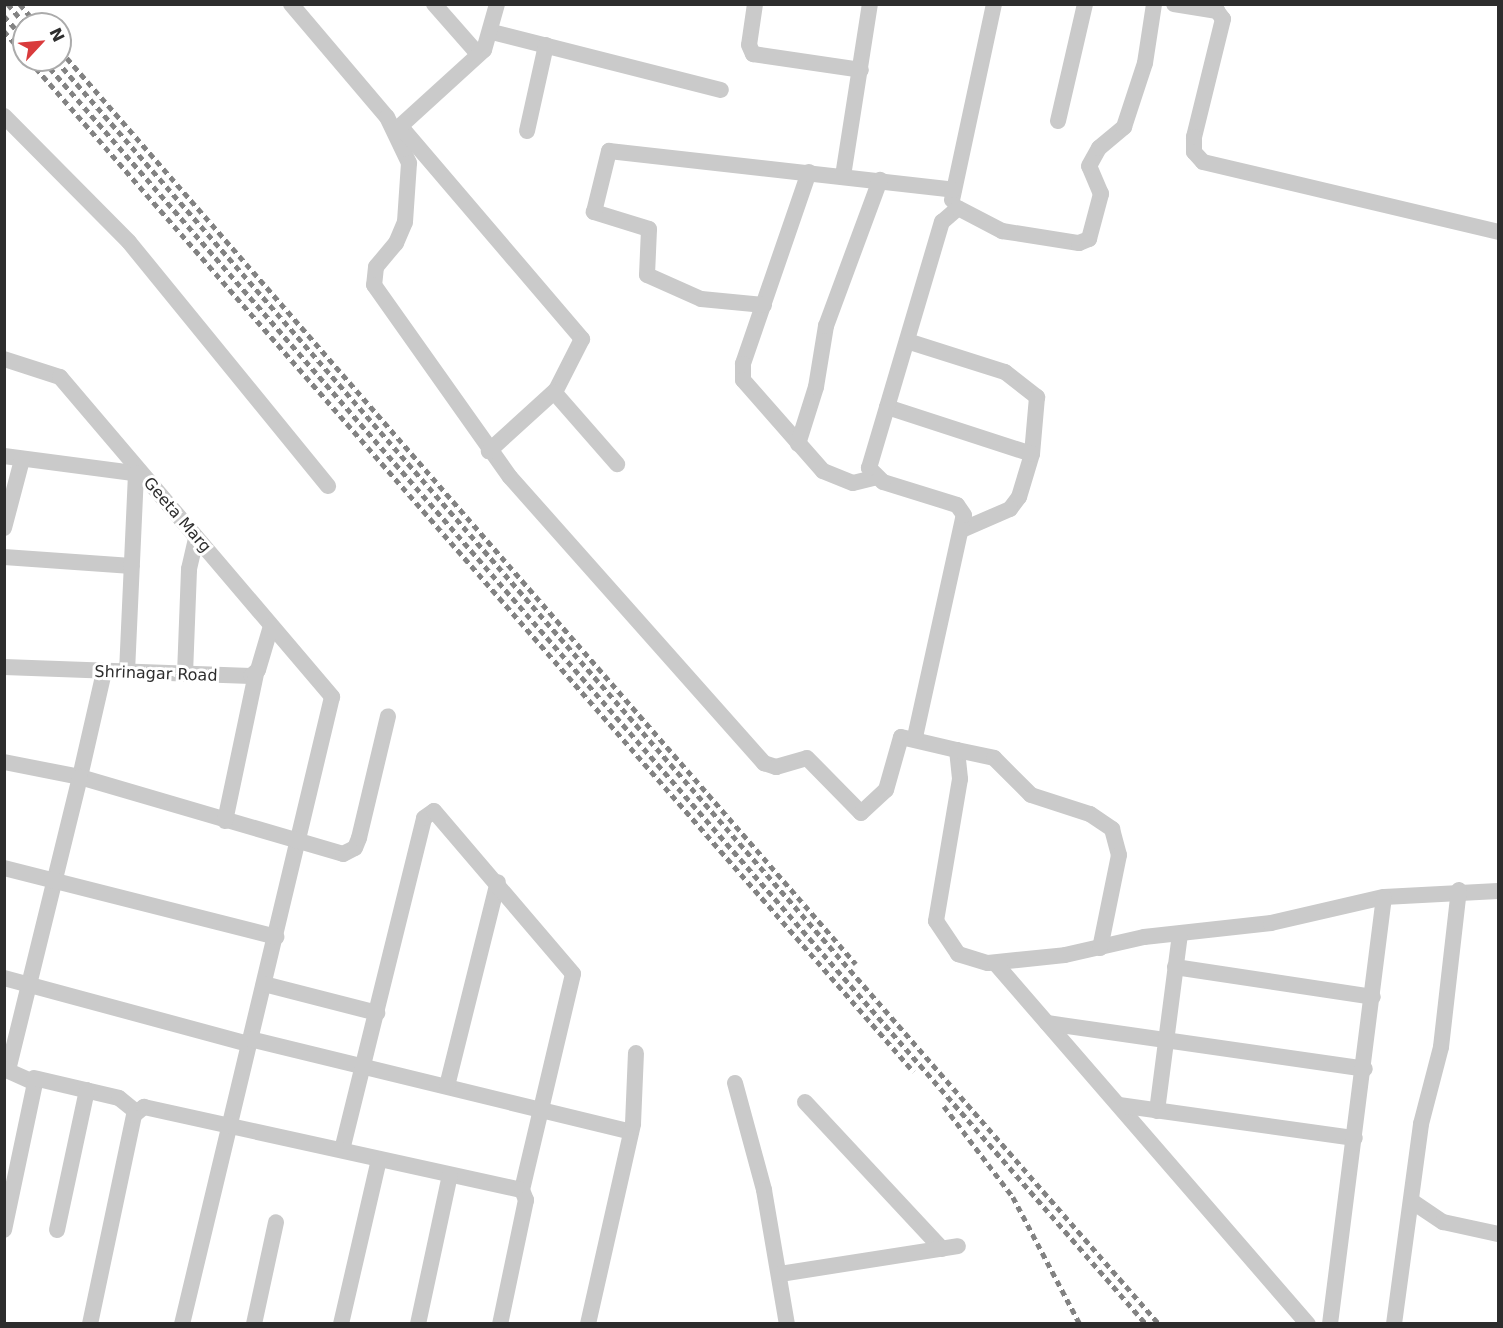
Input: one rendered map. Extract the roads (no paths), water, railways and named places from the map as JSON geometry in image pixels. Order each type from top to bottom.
[{"type":"street","points":[[291,4],[578,333],[580,345],[554,392],[489,451]]},
{"type":"street","points":[[434,4],[478,54]]},
{"type":"street","points":[[398,129],[478,54],[492,32],[497,4]]},
{"type":"street","points":[[755,4],[749,45],[753,54],[861,70]]},
{"type":"street","points":[[843,176],[870,4]]},
{"type":"street","points":[[873,478],[869,468],[949,211],[994,4]]},
{"type":"street","points":[[1058,120],[1085,4]]},
{"type":"street","points":[[949,211],[958,208],[1002,231],[1030,237],[1089,239],[1101,194],[1089,166],[1124,127],[1145,63],[1154,4]]},
{"type":"street","points":[[1174,4],[1217,11],[1223,19],[1194,137],[1194,152],[1203,162],[1498,232]]},
{"type":"street","points":[[492,32],[720,90]]},
{"type":"street","points":[[527,131],[546,45]]},
{"type":"street","points":[[4,116],[129,242],[328,486]]},
{"type":"street","points":[[398,129],[409,163],[410,194],[405,222],[396,243],[376,267],[374,285],[489,451],[764,764],[776,767],[807,758],[861,813],[886,789],[899,740],[915,737],[994,758],[1031,795],[1090,814],[1113,829],[1119,855],[1100,948]]},
{"type":"street","points":[[764,305],[701,299],[650,278],[645,268],[649,229],[594,212],[603,165],[613,149],[954,190]]},
{"type":"street","points":[[809,172],[743,364],[743,380],[823,471],[842,482],[873,478],[957,505],[964,529],[915,737]]},
{"type":"street","points":[[798,444],[816,387],[826,326],[880,180]]},
{"type":"street","points":[[907,341],[1005,372],[1029,385],[1040,408],[1032,454],[1015,504],[964,529]]},
{"type":"street","name":"Geeta Marg","points":[[4,358],[53,371],[332,698],[299,842]]},
{"type":"street","points":[[554,392],[617,464]]},
{"type":"street","points":[[887,407],[1032,454]]},
{"type":"street","points":[[4,456],[139,474],[127,672]]},
{"type":"street","points":[[4,528],[22,460]]},
{"type":"street","points":[[185,674],[188,576],[196,538]]},
{"type":"street","points":[[4,557],[132,566]]},
{"type":"street","points":[[225,821],[256,674],[272,626]]},
{"type":"street","name":"Shrinagar Road","points":[[4,667],[104,672],[256,674]]},
{"type":"street","points":[[90,1323],[135,1112],[129,1102],[6,1069],[52,880],[80,777],[104,672]]},
{"type":"street","points":[[4,762],[80,777],[343,854],[355,848],[388,716]]},
{"type":"street","points":[[957,750],[960,779],[936,926],[958,954],[977,963],[995,963],[1100,948],[1180,933],[1271,923],[1384,897],[1459,890],[1498,891]]},
{"type":"street","points":[[342,1150],[427,814],[434,811],[498,882],[573,974],[538,1108],[522,1191],[526,1200],[500,1323]]},
{"type":"street","points":[[182,1323],[299,842]]},
{"type":"street","points":[[4,868],[276,937]]},
{"type":"street","points":[[447,1086],[498,882]]},
{"type":"street","points":[[1394,1323],[1413,1202],[1421,1124],[1443,1029],[1459,890]]},
{"type":"street","points":[[1330,1323],[1365,1069],[1384,897]]},
{"type":"street","points":[[1157,1111],[1180,933]]},
{"type":"street","points":[[995,963],[1308,1323]]},
{"type":"street","points":[[1175,967],[1373,997]]},
{"type":"street","points":[[4,978],[250,1041],[447,1086],[631,1132]]},
{"type":"street","points":[[264,984],[377,1012]]},
{"type":"street","points":[[1047,1023],[1365,1069]]},
{"type":"street","points":[[588,1323],[631,1132],[636,1053]]},
{"type":"street","points":[[4,1230],[10,1174],[34,1078]]},
{"type":"street","points":[[735,1083],[780,1274],[787,1323]]},
{"type":"street","points":[[57,1230],[87,1090]]},
{"type":"street","points":[[780,1274],[950,1248],[805,1102]]},
{"type":"street","points":[[1119,1105],[1355,1138]]},
{"type":"street","points":[[135,1112],[144,1107],[522,1191]]},
{"type":"street","points":[[341,1323],[379,1159]]},
{"type":"street","points":[[418,1323],[450,1176]]},
{"type":"street","points":[[1413,1202],[1443,1222],[1498,1234]]},
{"type":"street","points":[[254,1323],[276,1222]]},
{"type":"railway","points":[[8,4],[15,12]]},
{"type":"railway","points":[[20,4],[27,12]]},
{"type":"railway","points":[[4,16],[12,25]]},
{"type":"railway","points":[[4,31],[12,40]]},
{"type":"railway","points":[[72,64],[856,964]]},
{"type":"railway","points":[[39,72],[914,1072]]},
{"type":"railway","points":[[53,72],[1146,1324]]},
{"type":"railway","points":[[66,72],[1159,1324]]},
{"type":"railway","points":[[944,1106],[1013,1197],[1080,1324]]}]
